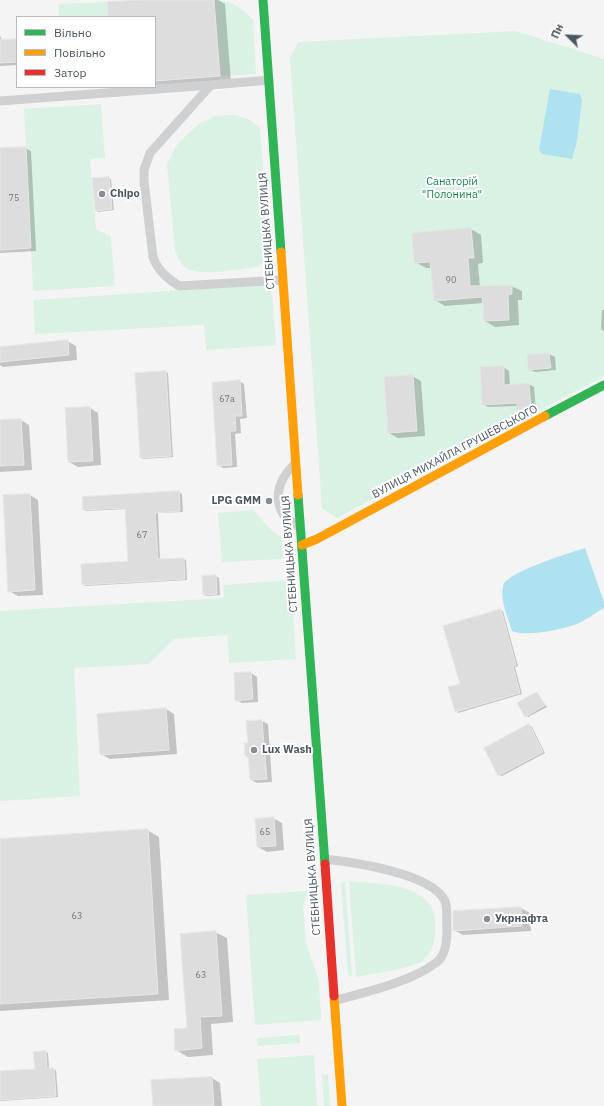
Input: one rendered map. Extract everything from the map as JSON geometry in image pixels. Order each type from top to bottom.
[{"type":"street","name":"СТЕБНИЦЬКА ВУЛИЦЯ","points":[[263,0],[342,1106]]},
{"type":"street","name":"ВУЛИЦЯ МИХАЙЛА ГРУШЕВСЬКОГО","points":[[302,545],[317,539],[604,385]]},
{"type":"lane","points":[[0,101],[269,80]]},
{"type":"lane","points":[[211,85],[150,153],[146,161],[144,181],[155,264],[168,279],[179,286],[283,280]]},
{"type":"lane","points":[[296,464],[283,476],[279,487],[279,503],[284,515],[301,528]]},
{"type":"lane","points":[[324,859],[377,867],[426,884],[437,891],[446,902],[447,942],[439,961],[420,973],[334,1001]]},
{"type":"green space","points":[[214,0],[225,1],[241,8],[253,20],[256,74],[220,76]]},
{"type":"green space","points":[[107,2],[108,16],[59,16],[58,4]]},
{"type":"green space","name":"Санаторій \"Полонина\"","points":[[516,31],[604,59],[604,376],[337,518],[322,508],[290,58],[298,42]]},
{"type":"green space","points":[[101,104],[105,158],[90,159],[96,229],[111,237],[115,286],[33,291],[24,109]]},
{"type":"green space","points":[[235,115],[250,120],[260,128],[269,254],[264,263],[257,267],[220,272],[192,271],[182,264],[175,250],[167,164],[178,143],[199,124],[215,116]]},
{"type":"green space","points":[[261,285],[272,292],[276,345],[206,350],[204,325],[35,334],[33,300]]},
{"type":"green space","points":[[253,510],[270,529],[282,538],[283,559],[222,562],[218,513]]},
{"type":"green space","points":[[291,580],[296,659],[229,663],[227,635],[174,639],[149,664],[74,668],[80,796],[0,801],[0,611],[224,598],[223,585]]},
{"type":"green space","points":[[345,881],[352,976],[348,975],[341,884]]},
{"type":"green space","points":[[349,881],[398,886],[420,895],[429,903],[434,913],[435,920],[434,942],[431,951],[422,961],[390,971],[356,977]]},
{"type":"green space","points":[[308,891],[303,905],[306,943],[319,981],[321,1020],[255,1025],[246,895]]},
{"type":"green space","points":[[299,1035],[300,1043],[258,1046],[257,1038]]},
{"type":"green space","points":[[314,1055],[317,1106],[261,1106],[257,1059]]},
{"type":"green space","points":[[328,1074],[330,1106],[324,1106],[322,1075]]},
{"type":"water","points":[[550,89],[580,94],[582,100],[577,141],[572,159],[542,154],[539,150]]},
{"type":"water","points":[[585,548],[604,602],[604,608],[578,624],[560,629],[534,633],[518,633],[512,631],[505,609],[502,591],[503,586],[507,581],[526,569]]},
{"type":"building","points":[[141,0],[214,0],[220,76],[156,81],[156,16],[108,16],[107,2]]},
{"type":"building","points":[[16,39],[16,62],[0,63],[0,40]]},
{"type":"building","points":[[26,147],[31,248],[0,250],[0,148]]},
{"type":"building","name":"Chipo","points":[[109,177],[112,209],[95,211],[92,178]]},
{"type":"building","points":[[471,228],[474,258],[468,258],[470,286],[512,285],[512,294],[508,295],[509,320],[484,321],[482,297],[434,301],[430,262],[414,263],[412,233]]},
{"type":"building","points":[[68,340],[69,355],[0,362],[0,347]]},
{"type":"building","points":[[549,353],[551,368],[528,370],[527,355]]},
{"type":"building","points":[[504,366],[504,385],[529,383],[531,409],[517,410],[517,403],[482,405],[480,367]]},
{"type":"building","points":[[166,371],[171,456],[140,458],[135,373]]},
{"type":"building","points":[[413,375],[417,431],[388,433],[384,377]]},
{"type":"building","points":[[240,380],[242,416],[235,416],[236,431],[230,431],[232,465],[217,466],[212,383]]},
{"type":"building","points":[[90,407],[93,461],[68,462],[65,408]]},
{"type":"building","points":[[21,419],[24,465],[0,466],[0,420]]},
{"type":"building","points":[[179,491],[180,511],[155,513],[158,559],[184,558],[185,579],[82,585],[81,564],[128,561],[125,508],[83,510],[82,497]]},
{"type":"building","points":[[30,494],[35,590],[8,592],[3,495]]},
{"type":"building","points":[[216,575],[217,594],[203,595],[202,576]]},
{"type":"building","points":[[501,609],[516,665],[513,666],[520,693],[455,712],[448,687],[460,684],[443,626]]},
{"type":"building","points":[[251,672],[253,699],[235,701],[234,673]]},
{"type":"building","points":[[537,692],[545,705],[525,717],[517,703]]},
{"type":"building","points":[[166,708],[169,750],[100,755],[97,714]]},
{"type":"building","name":"Lux Wash","points":[[262,720],[267,779],[250,780],[248,756],[245,756],[244,743],[248,743],[246,721]]},
{"type":"building","points":[[529,724],[543,752],[498,776],[484,748]]},
{"type":"building","points":[[274,817],[276,846],[257,847],[255,819]]},
{"type":"building","points":[[148,829],[158,994],[0,1004],[0,839]]},
{"type":"building","name":"Укрнафта","points":[[521,907],[522,926],[453,931],[453,911]]},
{"type":"building","points":[[216,931],[222,1016],[200,1017],[202,1048],[175,1051],[174,1029],[187,1028],[180,934]]},
{"type":"building","points":[[46,1051],[47,1068],[54,1068],[56,1096],[0,1100],[0,1071],[35,1069],[33,1052]]},
{"type":"building","points":[[212,1077],[214,1106],[153,1106],[151,1080]]},
{"type":"traffic: fast","points":[[263,0],[281,252]]},
{"type":"traffic: fast","points":[[545,416],[604,385]]},
{"type":"traffic: fast","points":[[298,495],[325,864]]},
{"type":"traffic: slow","points":[[281,252],[298,495]]},
{"type":"traffic: slow","points":[[302,545],[317,539],[545,416]]},
{"type":"traffic: slow","points":[[334,996],[342,1106]]},
{"type":"traffic: jam","points":[[325,864],[334,996]]},
{"type":"place","name":"Chipo","points":[[102,194]]},
{"type":"place","name":"LPG GMM","points":[[269,501]]},
{"type":"place","name":"Lux Wash","points":[[254,750]]},
{"type":"place","name":"Укрнафта","points":[[487,919]]}]
